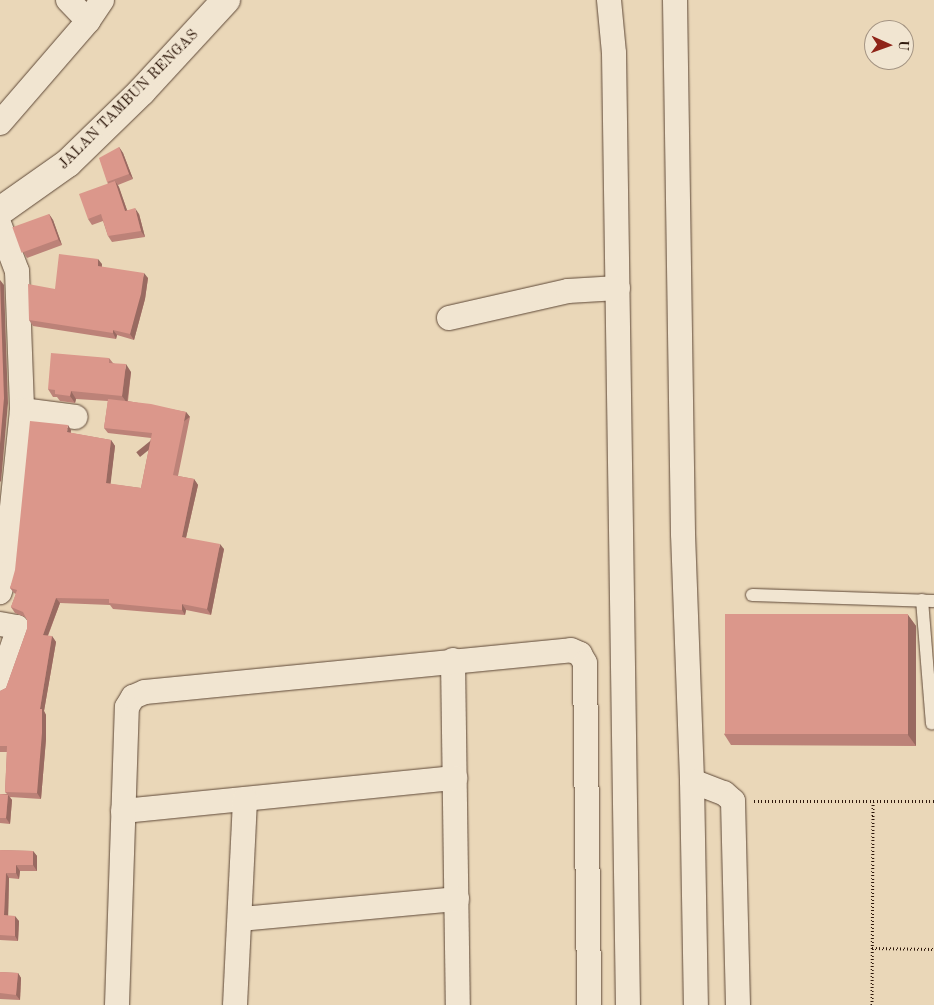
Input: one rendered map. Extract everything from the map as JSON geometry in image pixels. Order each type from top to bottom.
[{"type":"street","points":[[68,0],[88,21]]},
{"type":"street","points":[[0,123],[88,21],[102,0]]},
{"type":"street","name":"JALAN TAMBUN RENGAS","points":[[1,223],[68,164],[142,91],[226,0]]},
{"type":"street","points":[[609,0],[614,53],[628,1005]]},
{"type":"street","points":[[675,0],[683,525],[692,781],[696,1005]]},
{"type":"street","points":[[0,592],[5,574],[22,410],[17,271],[1,223]]},
{"type":"street","points":[[450,318],[568,291],[618,288]]},
{"type":"street","points":[[22,410],[76,417]]},
{"type":"street","points":[[0,624],[17,627],[18,630],[0,683]]},
{"type":"street","points":[[117,1005],[127,707],[133,697],[145,692],[453,660],[571,650],[580,654],[585,663],[589,1005]]},
{"type":"street","points":[[453,660],[458,1005]]},
{"type":"street","points":[[124,811],[455,778]]},
{"type":"street","points":[[692,781],[724,793],[733,801],[738,1005]]},
{"type":"street","points":[[235,1005],[241,919],[245,799]]},
{"type":"street","points":[[241,919],[457,899]]},
{"type":"lane","points":[[752,595],[928,601],[932,724]]},
{"type":"path","points":[[733,801],[934,802]]},
{"type":"path","points":[[872,1005],[873,802]]},
{"type":"path","points":[[872,948],[934,949]]},
{"type":"building","points":[[119,147],[129,174],[107,182],[99,158]]},
{"type":"building","points":[[115,181],[125,211],[135,208],[141,231],[108,236],[101,214],[88,219],[79,194]]},
{"type":"building","points":[[49,214],[58,239],[22,253],[12,227]]},
{"type":"building","points":[[59,254],[98,259],[98,266],[144,273],[141,294],[130,334],[113,330],[113,333],[29,320],[28,284],[55,289]]},
{"type":"building","points":[[0,280],[4,398],[0,444]]},
{"type":"building","points":[[51,353],[109,358],[109,363],[126,364],[122,396],[71,391],[70,396],[55,394],[55,390],[48,389]]},
{"type":"building","points":[[108,399],[151,404],[186,412],[173,475],[194,479],[182,537],[220,544],[207,609],[182,604],[182,610],[109,603],[109,599],[56,598],[43,635],[52,636],[40,709],[42,709],[42,733],[37,793],[5,792],[7,746],[0,746],[0,691],[6,688],[27,629],[27,620],[23,612],[11,607],[17,590],[10,588],[15,570],[30,421],[68,425],[67,432],[111,440],[106,483],[141,488],[152,433],[104,428]]},
{"type":"building","points":[[725,614],[908,614],[908,734],[725,734]]},
{"type":"building","points":[[0,794],[8,795],[6,818],[0,818]]},
{"type":"building","points":[[0,850],[33,851],[33,865],[16,865],[16,873],[6,873],[4,915],[15,916],[15,936],[0,935]]},
{"type":"building","points":[[0,972],[18,973],[16,995],[0,993]]}]
